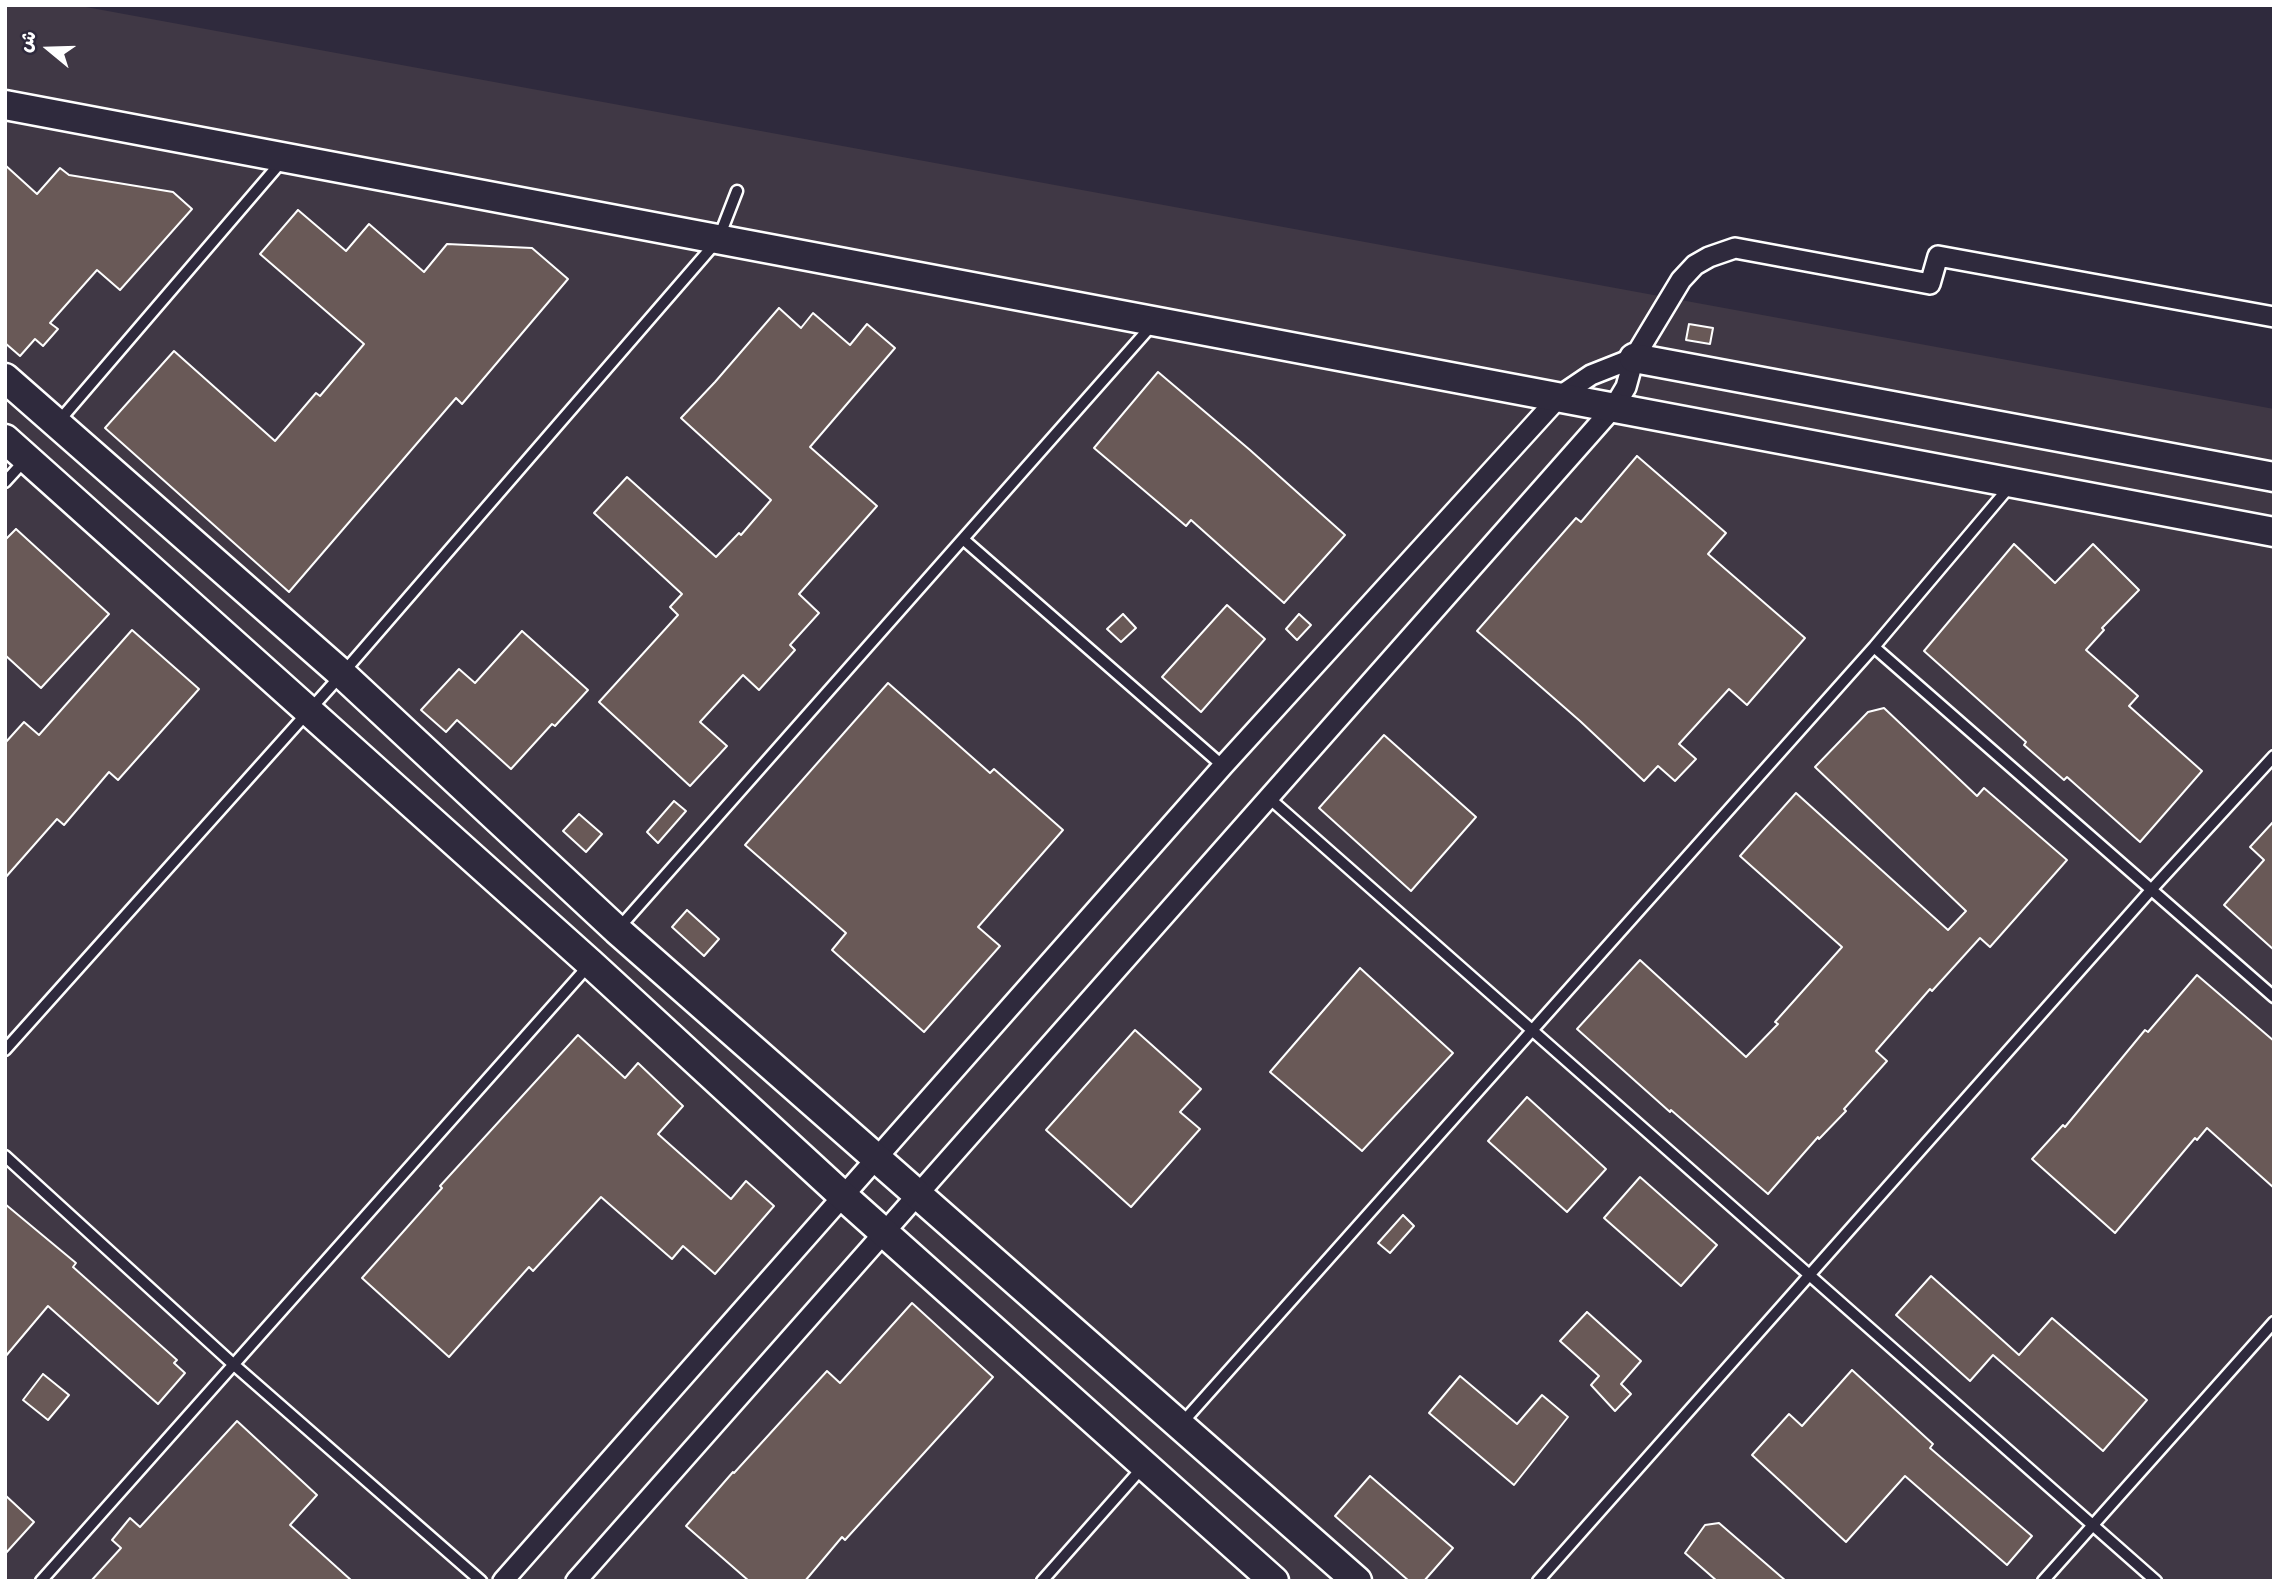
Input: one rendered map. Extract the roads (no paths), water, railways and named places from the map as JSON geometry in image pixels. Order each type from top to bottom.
[{"type":"street","points":[[5,105],[2274,531]]},
{"type":"street","points":[[576,1581],[1614,407],[1626,387],[1634,358],[1681,280],[1702,261],[1735,248],[1930,284],[1938,256],[2274,317]]},
{"type":"street","points":[[503,1581],[1223,766],[1560,396],[1591,374],[1634,358],[2274,477]]},
{"type":"street","points":[[5,378],[342,674],[617,930],[1357,1581]]},
{"type":"street","points":[[5,439],[591,964],[843,1196],[1274,1581]]},
{"type":"lane","points":[[57,424],[284,159]]},
{"type":"lane","points":[[5,1050],[342,674],[718,240],[737,191]]},
{"type":"lane","points":[[617,930],[1155,321]]},
{"type":"lane","points":[[5,482],[27,458]]},
{"type":"lane","points":[[1180,1425],[1874,647],[2014,482]]},
{"type":"lane","points":[[963,539],[1223,766]]},
{"type":"lane","points":[[1874,647],[2274,997]]},
{"type":"lane","points":[[1538,1581],[2151,890],[2274,756]]},
{"type":"lane","points":[[1269,798],[2156,1581]]},
{"type":"lane","points":[[41,1581],[591,964]]},
{"type":"lane","points":[[5,1156],[233,1364],[481,1581]]},
{"type":"lane","points":[[2043,1581],[2274,1322]]},
{"type":"lane","points":[[1042,1581],[1144,1465]]}]
